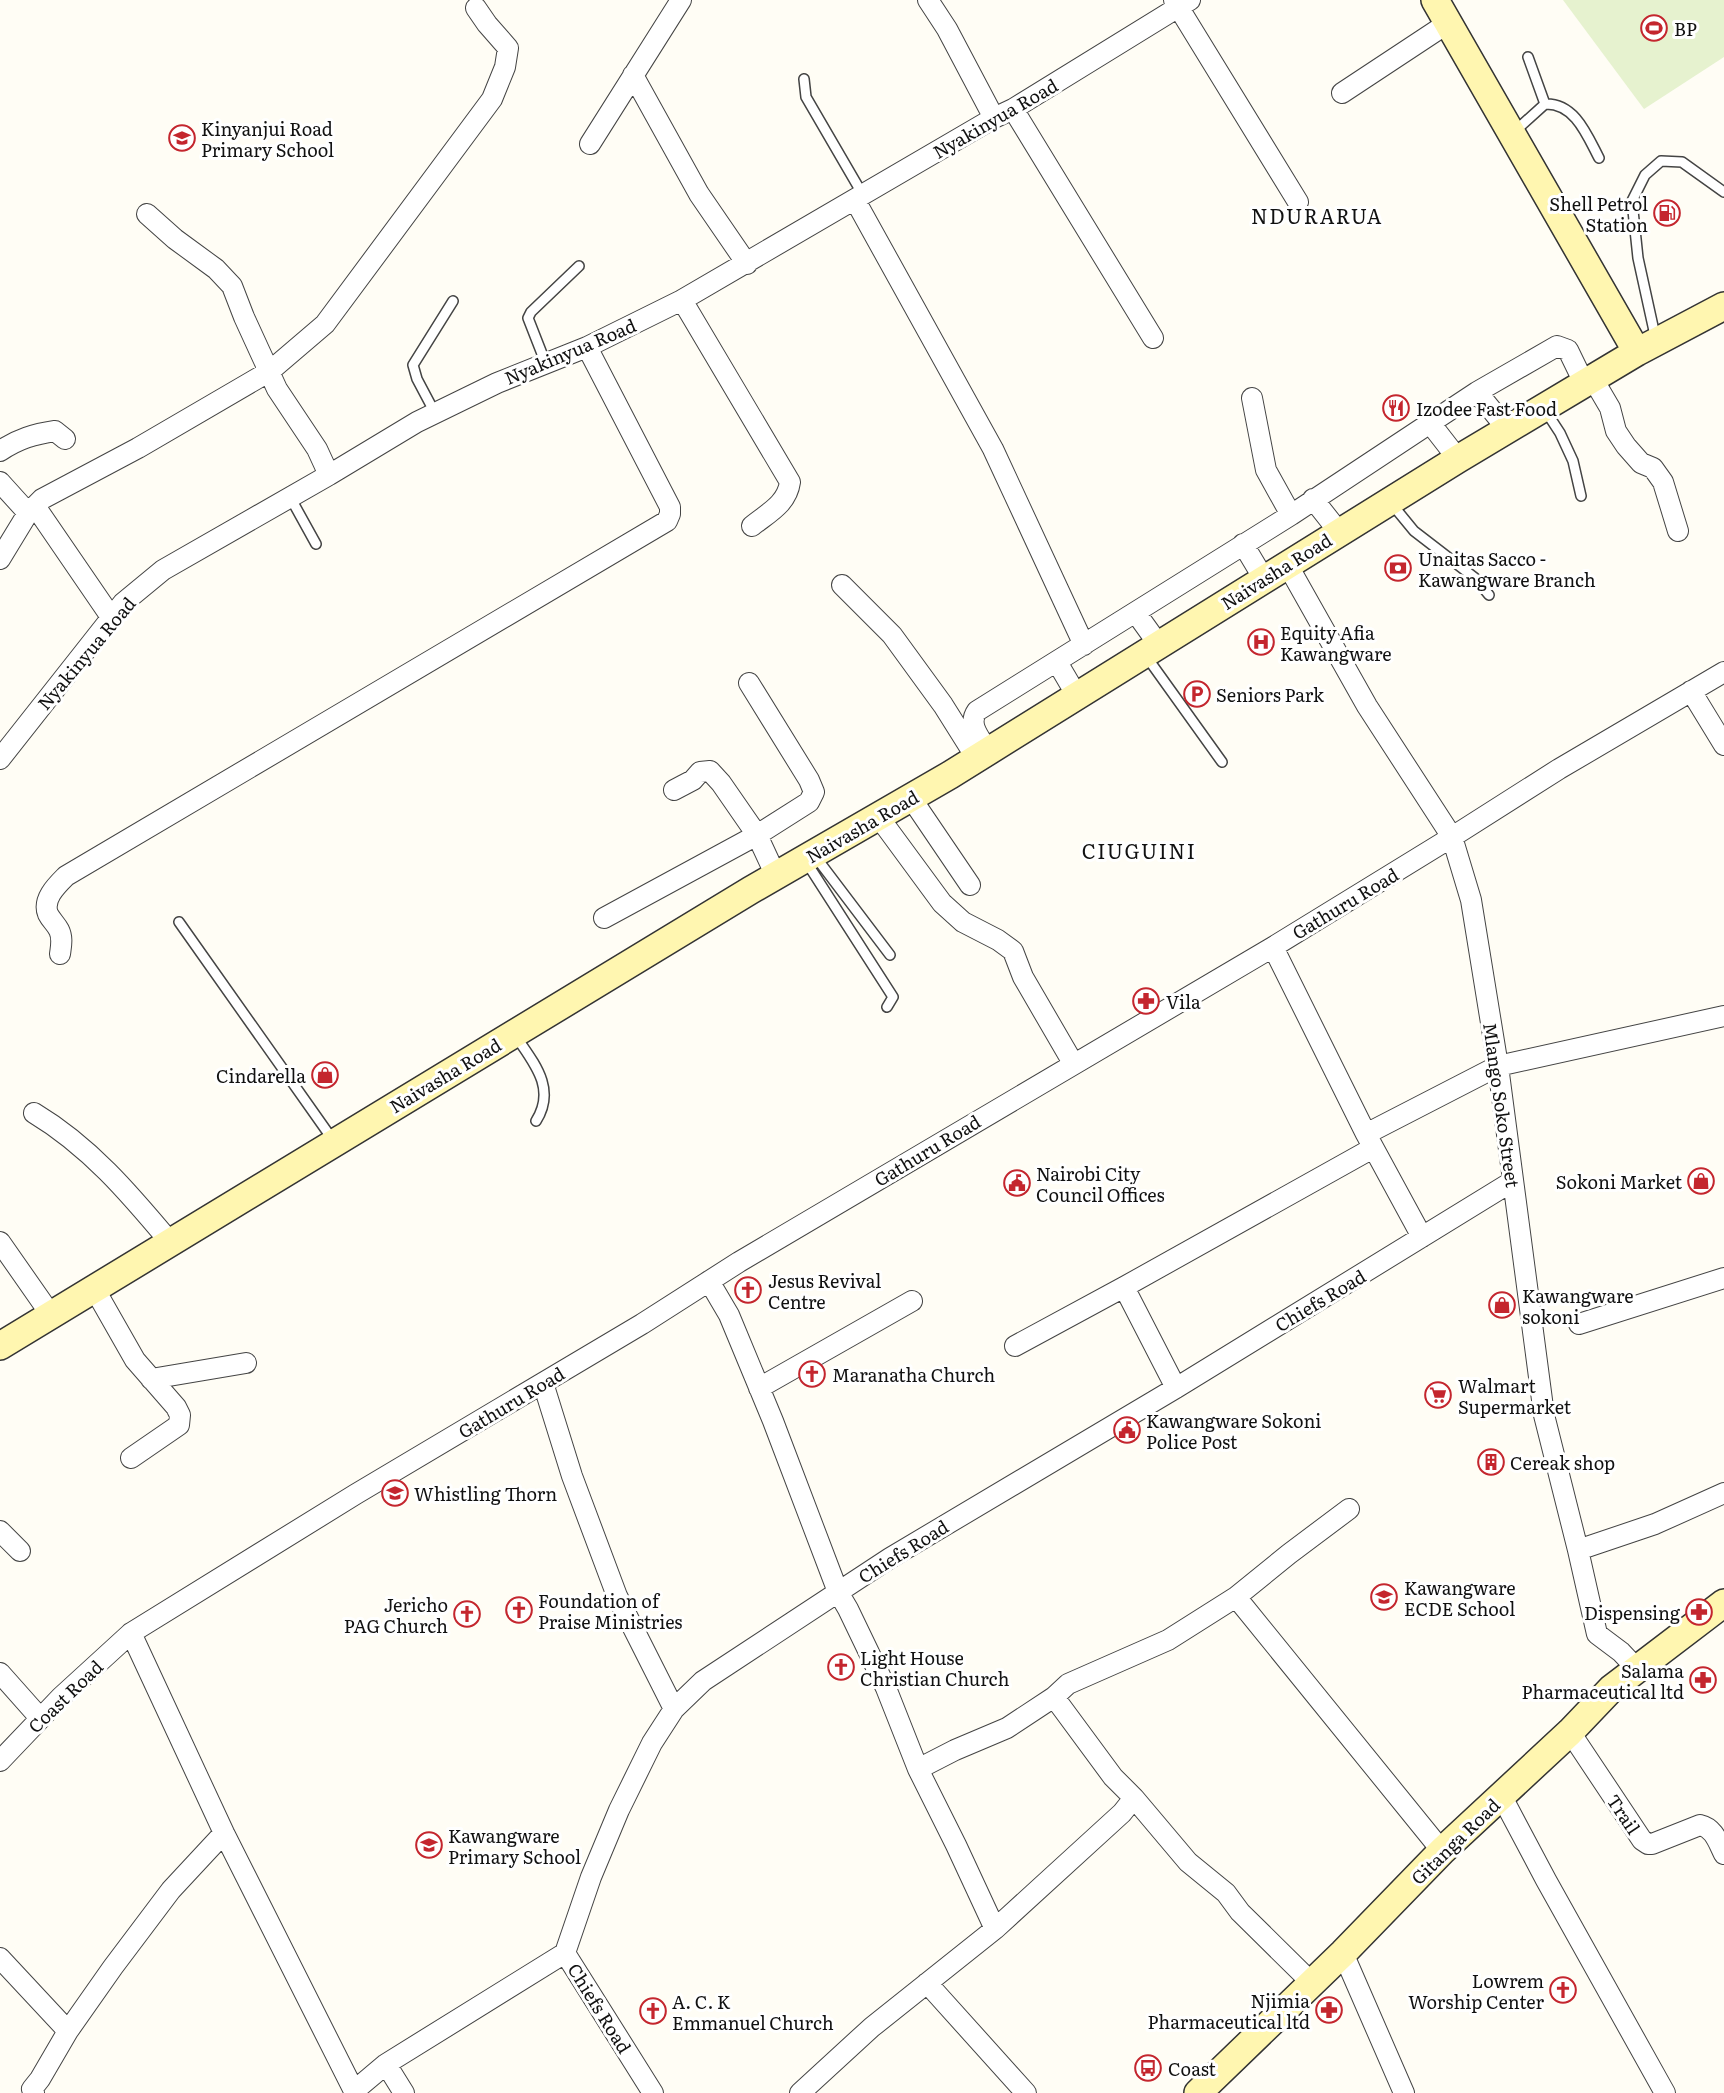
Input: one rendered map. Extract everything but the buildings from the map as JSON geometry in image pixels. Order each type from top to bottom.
[{"type":"main road","points":[[1442,11],[1512,134],[1646,347]]},
{"type":"main road","name":"Naivasha Road","points":[[0,1346],[513,1033],[983,755],[1458,459],[1646,347],[1724,306]]},
{"type":"main road","name":"Gitanga Road","points":[[1198,2093],[1343,1953],[1442,1851],[1570,1732],[1611,1689],[1724,1603]]},
{"type":"street","points":[[590,144],[681,0]]},
{"type":"street","points":[[928,0],[947,29],[994,118]]},
{"type":"street","points":[[1180,3],[1298,202]]},
{"type":"street","name":"Nyakinyua Road","points":[[0,759],[123,603],[163,570],[329,476],[417,422],[497,383],[587,348],[747,264],[1013,109],[1180,3]]},
{"type":"street","points":[[0,559],[31,510],[50,494],[138,448],[270,371],[325,324],[492,99],[505,67],[508,48],[476,8]]},
{"type":"street","points":[[1342,93],[1442,11]]},
{"type":"street","points":[[633,75],[699,194],[747,264]]},
{"type":"street","points":[[1013,109],[1153,338]]},
{"type":"street","points":[[859,198],[993,449],[1084,645]]},
{"type":"street","points":[[147,214],[175,239],[216,269],[232,286],[277,389],[317,449],[329,476]]},
{"type":"street","points":[[682,300],[790,482],[789,493],[784,500],[752,526]]},
{"type":"street","points":[[983,755],[973,726],[973,717],[977,711],[1291,515],[1477,392],[1557,346],[1568,350],[1610,408],[1617,431],[1626,446],[1641,463],[1653,468],[1663,482],[1678,531]]},
{"type":"street","points":[[60,954],[62,942],[60,932],[48,914],[47,902],[54,889],[66,876],[667,521],[670,507],[587,348]]},
{"type":"street","points":[[1477,392],[1508,429]]},
{"type":"street","points":[[1252,398],[1266,470],[1291,515]]},
{"type":"street","points":[[1430,423],[1458,459]]},
{"type":"street","points":[[0,451],[14,441],[27,436],[55,431],[65,439]]},
{"type":"street","points":[[0,482],[31,510],[111,617]]},
{"type":"street","points":[[1313,499],[1339,532]]},
{"type":"street","points":[[1243,544],[1264,579]]},
{"type":"street","name":"Mlango Soko Street","points":[[1287,564],[1367,706],[1452,837],[1471,900],[1498,1066],[1544,1415],[1597,1634],[1621,1652],[1637,1669]]},
{"type":"street","points":[[842,585],[892,635],[983,755]]},
{"type":"street","points":[[1136,613],[1152,649]]},
{"type":"street","points":[[1057,662],[1077,696]]},
{"type":"street","name":"Gathuru Road","points":[[131,1633],[709,1281],[1073,1063],[1273,947],[1559,769],[1724,672]]},
{"type":"street","points":[[604,918],[757,835],[808,802],[814,792],[809,780],[749,682]]},
{"type":"street","points":[[1691,691],[1724,745]]},
{"type":"street","points":[[674,790],[693,780],[700,772],[710,771],[722,783],[757,835],[776,876]]},
{"type":"street","points":[[911,798],[970,885]]},
{"type":"street","points":[[878,816],[942,903],[963,922],[998,940],[1012,951],[1023,976],[1073,1063]]},
{"type":"street","points":[[1273,947],[1369,1141],[1422,1237]]},
{"type":"street","points":[[1015,1346],[1124,1287],[1498,1066],[1724,1016]]},
{"type":"street","points":[[33,1113],[56,1126],[120,1182],[170,1242]]},
{"type":"street","name":"Chiefs Road","points":[[653,2093],[566,1953],[591,1877],[619,1810],[652,1743],[674,1709],[703,1681],[890,1558],[1176,1388],[1512,1181]]},
{"type":"street","points":[[0,1242],[51,1315]]},
{"type":"street","points":[[1579,1324],[1724,1278]]},
{"type":"street","points":[[709,1281],[729,1315],[838,1592],[886,1688],[918,1769],[994,1929]]},
{"type":"street","points":[[1124,1287],[1176,1388]]},
{"type":"street","points":[[94,1288],[135,1360],[176,1407],[180,1420],[179,1425],[131,1458]]},
{"type":"street","points":[[759,1388],[912,1301]]},
{"type":"street","points":[[151,1379],[246,1363]]},
{"type":"street","points":[[543,1383],[572,1476],[617,1596],[674,1709]]},
{"type":"street","points":[[1578,1550],[1655,1524],[1724,1493]]},
{"type":"street","points":[[918,1769],[1007,1728],[1054,1697],[1068,1684],[1168,1640],[1236,1597],[1349,1509]]},
{"type":"street","points":[[0,1531],[20,1551]]},
{"type":"street","points":[[1236,1597],[1442,1851]]},
{"type":"street","points":[[131,1633],[224,1833],[353,2092],[386,2064],[566,1953]]},
{"type":"street","name":"Coast Road","points":[[0,1761],[40,1718],[131,1633]]},
{"type":"street","points":[[0,1673],[40,1718]]},
{"type":"street","points":[[1054,1697],[1113,1777],[1134,1798],[1188,1863],[1226,1893],[1240,1912],[1312,1983]]},
{"type":"street","name":"Trail","points":[[1570,1732],[1642,1840],[1653,1844],[1700,1825],[1707,1826],[1724,1854]]},
{"type":"street","points":[[1502,1797],[1665,2093]]},
{"type":"street","points":[[800,2093],[872,2027],[994,1929],[1122,1813],[1134,1798]]},
{"type":"street","points":[[34,2093],[32,2089],[68,2031],[171,1890],[224,1833]]},
{"type":"street","points":[[1343,1953],[1404,2093]]},
{"type":"street","points":[[0,1958],[68,2031]]},
{"type":"street","points":[[927,1983],[1026,2093]]},
{"type":"street","points":[[386,2064],[404,2093]]},
{"type":"lane","points":[[1528,57],[1545,104]]},
{"type":"lane","points":[[804,79],[806,97],[859,198]]},
{"type":"lane","points":[[1512,134],[1545,104],[1554,104],[1564,108],[1581,123],[1599,158]]},
{"type":"lane","points":[[1646,347],[1632,201],[1645,175],[1661,161],[1682,162],[1724,192]]},
{"type":"lane","points":[[546,363],[528,318],[531,312],[579,266]]},
{"type":"lane","points":[[435,413],[417,379],[413,365],[453,301]]},
{"type":"lane","points":[[1544,408],[1560,433],[1573,461],[1581,496]]},
{"type":"lane","points":[[290,497],[316,544]]},
{"type":"lane","points":[[1390,501],[1414,531],[1475,578],[1489,595]]},
{"type":"lane","points":[[1152,649],[1222,762]]},
{"type":"lane","points":[[809,856],[890,955]]},
{"type":"lane","points":[[809,856],[893,997],[887,1007]]},
{"type":"lane","points":[[179,922],[334,1142]]},
{"type":"lane","points":[[513,1033],[543,1079],[543,1104],[536,1121]]},
{"type":"green space","name":"BP","points":[[1563,0],[1724,0],[1724,57],[1644,109]]},
{"type":"place","name":"BP","points":[[1654,28]]},
{"type":"place","name":"Kinyanjui Road Primary School","points":[[182,138]]},
{"type":"place","name":"Shell Petrol Station","points":[[1667,213]]},
{"type":"place","name":"Izodee Fast Food","points":[[1396,408]]},
{"type":"place","name":"Unaitas Sacco - Kawangware Branch","points":[[1398,568]]},
{"type":"place","name":"Equity Afia Kawangware","points":[[1261,642]]},
{"type":"place","name":"Seniors Park","points":[[1197,694]]},
{"type":"place","name":"Vila","points":[[1146,1001]]},
{"type":"place","name":"Cindarella","points":[[325,1075]]},
{"type":"place","name":"Sokoni Market","points":[[1701,1181]]},
{"type":"place","name":"Nairobi City Council Offices","points":[[1017,1183]]},
{"type":"place","name":"Jesus Revival Centre","points":[[748,1290]]},
{"type":"place","name":"Kawangware sokoni","points":[[1502,1305]]},
{"type":"place","name":"Maranatha Church","points":[[812,1374]]},
{"type":"place","name":"Walmart Supermarket","points":[[1438,1395]]},
{"type":"place","name":"Kawangware Sokoni Police Post","points":[[1127,1430]]},
{"type":"place","name":"Cereak shop","points":[[1491,1462]]},
{"type":"place","name":"Whistling Thorn","points":[[395,1493]]},
{"type":"place","name":"Kawangware ECDE School","points":[[1384,1597]]},
{"type":"place","name":"Foundation of Praise Ministries","points":[[519,1610]]},
{"type":"place","name":"Dispensing","points":[[1699,1612]]},
{"type":"place","name":"Jericho PAG Church","points":[[467,1614]]},
{"type":"place","name":"Light House Christian Church","points":[[841,1667]]},
{"type":"place","name":"Salama Pharmaceutical ltd","points":[[1703,1680]]},
{"type":"place","name":"Kawangware Primary School","points":[[429,1845]]},
{"type":"place","name":"Lowrem Worship Center","points":[[1563,1990]]},
{"type":"place","name":"Njimia Pharmaceutical ltd","points":[[1329,2010]]},
{"type":"place","name":"A. C. K Emmanuel Church","points":[[653,2011]]},
{"type":"place","name":"Coast","points":[[1148,2068]]},
{"type":"district","name":"NDURARUA","points":[[1317,215]]},
{"type":"district","name":"CIUGUINI","points":[[1139,850]]}]
